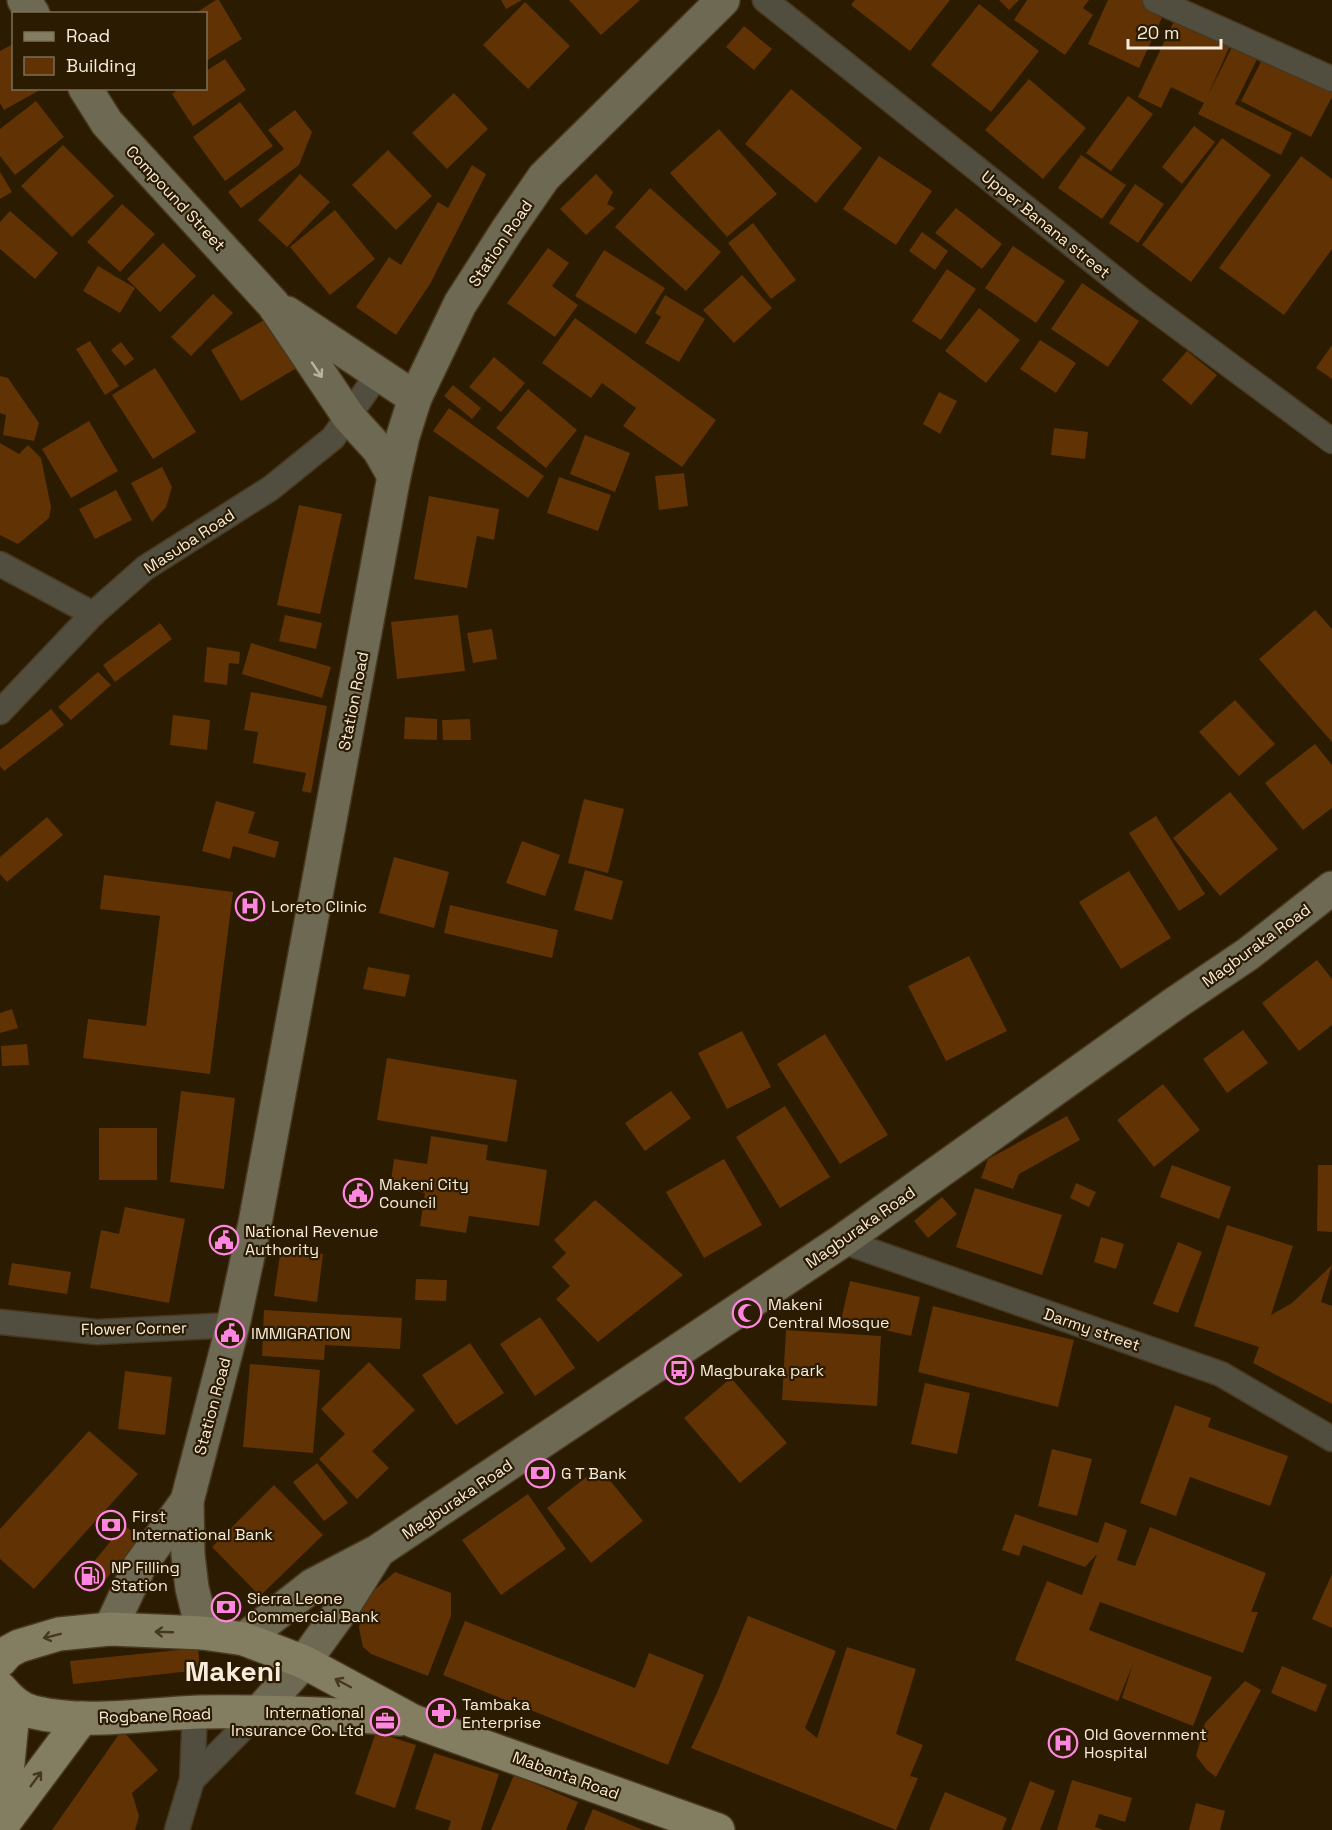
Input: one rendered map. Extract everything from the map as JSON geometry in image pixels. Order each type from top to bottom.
[{"type":"main road","points":[[6,1650],[58,1634],[110,1629],[203,1633],[244,1639],[304,1662],[413,1720]]},
{"type":"main road","points":[[7,1696],[24,1710],[82,1718]]},
{"type":"main road","name":"Rogbane Road","points":[[1,1827],[7,1696]]},
{"type":"main road","name":"Rogbane Road","points":[[1,1827],[82,1718],[260,1711],[311,1712],[413,1720]]},
{"type":"main road","name":"Mabanta Road","points":[[413,1720],[718,1830]]},
{"type":"street","name":"Station Road","points":[[203,1633],[192,1588],[188,1555],[187,1501],[233,1326],[257,1211],[394,476],[415,398],[459,304],[544,177],[723,0]]},
{"type":"street","name":"Upper Banana street","points":[[765,0],[1139,298],[1332,441]]},
{"type":"street","points":[[1155,0],[1332,80]]},
{"type":"street","name":"Compound Street","points":[[85,90],[107,123],[273,304],[349,417],[379,450],[394,476]]},
{"type":"street","name":"Compound Street","points":[[273,304],[415,398]]},
{"type":"street","name":"Masuba Road","points":[[0,712],[93,614],[144,568],[271,488],[333,438],[378,374]]},
{"type":"street","points":[[0,564],[93,614]]},
{"type":"street","name":"Magburaka Road","points":[[244,1639],[313,1586],[378,1551],[842,1241],[1164,1011],[1248,954],[1332,888]]},
{"type":"street","name":"Darmy street","points":[[842,1241],[1221,1374],[1332,1439]]},
{"type":"street","name":"Flower Corner","points":[[0,1322],[97,1332],[233,1326]]},
{"type":"street","name":"Station Road","points":[[110,1629],[139,1567],[187,1501]]},
{"type":"street","name":"Magburaka Road","points":[[260,1711],[304,1662],[340,1612],[378,1551]]},
{"type":"street","points":[[192,1780],[260,1711]]},
{"type":"street","points":[[177,1830],[192,1780],[195,1712]]},
{"type":"building","points":[[219,0],[242,39],[207,60],[207,12],[197,12]]},
{"type":"building","points":[[501,0],[522,0],[506,9]]},
{"type":"building","points":[[569,0],[640,0],[601,35]]},
{"type":"building","points":[[855,0],[950,0],[910,51],[851,5]]},
{"type":"building","points":[[999,0],[1019,0],[1009,10]]},
{"type":"building","points":[[1027,0],[1089,0],[1083,8],[1093,15],[1065,55],[1014,20]]},
{"type":"building","points":[[1108,0],[1142,0],[1165,11],[1139,68],[1088,44]]},
{"type":"building","points":[[525,2],[570,46],[528,89],[483,45]]},
{"type":"building","points":[[979,4],[1039,51],[991,112],[931,65]]},
{"type":"building","points":[[1177,15],[1232,41],[1208,95],[1235,41],[1260,53],[1235,104],[1292,133],[1281,155],[1198,114],[1204,103],[1171,87],[1161,108],[1138,97]]},
{"type":"building","points":[[744,26],[772,49],[754,70],[726,47]]},
{"type":"building","points":[[12,46],[12,90],[38,91],[4,110],[0,103],[0,51]]},
{"type":"building","points":[[1265,54],[1332,89],[1332,97],[1311,137],[1241,101]]},
{"type":"building","points":[[225,59],[246,90],[193,126],[172,94],[177,90],[207,90],[207,70]]},
{"type":"building","points":[[1029,79],[1086,128],[1043,179],[985,130]]},
{"type":"building","points":[[791,89],[862,148],[816,203],[745,144]]},
{"type":"building","points":[[454,93],[488,129],[447,169],[412,133]]},
{"type":"building","points":[[1128,96],[1153,114],[1111,171],[1086,153]]},
{"type":"building","points":[[36,101],[64,137],[15,175],[0,156],[0,129]]},
{"type":"building","points":[[240,102],[273,146],[225,181],[193,137]]},
{"type":"building","points":[[295,110],[312,132],[299,165],[241,208],[228,192],[284,149],[268,130]]},
{"type":"building","points":[[1194,126],[1215,142],[1182,184],[1162,167]]},
{"type":"building","points":[[719,129],[777,194],[727,237],[670,173]]},
{"type":"building","points":[[1222,138],[1271,175],[1191,282],[1142,245]]},
{"type":"building","points":[[63,145],[114,196],[72,237],[21,186]]},
{"type":"building","points":[[388,150],[432,196],[396,230],[352,185]]},
{"type":"building","points":[[1081,155],[1126,185],[1102,219],[1058,188]]},
{"type":"building","points":[[879,156],[932,191],[896,245],[843,209]]},
{"type":"building","points":[[1301,156],[1332,179],[1332,249],[1284,315],[1219,268]]},
{"type":"building","points":[[472,165],[486,174],[430,284],[396,335],[356,307],[389,257],[401,265],[438,202],[448,208]]},
{"type":"building","points":[[0,172],[12,192],[0,199]]},
{"type":"building","points":[[300,174],[330,202],[287,247],[258,220]]},
{"type":"building","points":[[596,174],[613,192],[607,204],[615,208],[586,235],[560,209]]},
{"type":"building","points":[[1135,184],[1164,204],[1138,243],[1109,223]]},
{"type":"building","points":[[650,188],[721,252],[686,291],[615,227]]},
{"type":"building","points":[[122,204],[155,234],[120,272],[87,242]]},
{"type":"building","points":[[956,208],[1002,244],[982,269],[935,233]]},
{"type":"building","points":[[335,210],[375,259],[330,295],[290,247]]},
{"type":"building","points":[[10,211],[58,253],[35,279],[0,249],[0,222]]},
{"type":"building","points":[[753,223],[796,280],[771,299],[728,243]]},
{"type":"building","points":[[922,232],[948,251],[935,270],[909,251]]},
{"type":"building","points":[[163,243],[196,276],[160,312],[127,279]]},
{"type":"building","points":[[1013,246],[1065,281],[1036,323],[985,288]]},
{"type":"building","points":[[548,248],[569,263],[552,286],[578,305],[555,337],[507,303]]},
{"type":"building","points":[[604,250],[665,288],[636,334],[575,296]]},
{"type":"building","points":[[98,266],[135,288],[120,313],[83,291]]},
{"type":"building","points":[[947,269],[976,289],[941,340],[912,321]]},
{"type":"building","points":[[742,275],[772,308],[734,343],[703,310]]},
{"type":"building","points":[[1082,283],[1139,321],[1108,367],[1051,329]]},
{"type":"building","points":[[213,294],[233,313],[191,356],[171,337]]},
{"type":"building","points":[[665,295],[705,319],[679,362],[645,343],[661,317],[655,313]]},
{"type":"building","points":[[979,308],[1020,340],[986,383],[945,351]]},
{"type":"building","points":[[271,316],[300,366],[241,401],[211,350]]},
{"type":"building","points":[[575,318],[716,420],[682,467],[623,426],[636,408],[602,383],[591,398],[542,363]]},
{"type":"building","points":[[1040,340],[1076,363],[1056,393],[1020,369]]},
{"type":"building","points":[[90,341],[119,386],[105,395],[76,349]]},
{"type":"building","points":[[121,342],[134,359],[125,366],[111,350]]},
{"type":"building","points":[[1332,345],[1332,379],[1316,368]]},
{"type":"building","points":[[1187,351],[1217,375],[1191,405],[1162,380]]},
{"type":"building","points":[[494,357],[525,383],[501,412],[469,387]]},
{"type":"building","points":[[155,368],[196,432],[153,459],[112,395]]},
{"type":"building","points":[[0,376],[8,378],[39,423],[34,441],[3,435],[6,415],[0,413]]},
{"type":"building","points":[[453,385],[481,408],[472,419],[444,396]]},
{"type":"building","points":[[528,389],[577,430],[546,468],[496,428]]},
{"type":"building","points":[[939,392],[957,401],[940,434],[923,424]]},
{"type":"building","points":[[449,408],[544,476],[528,498],[433,431]]},
{"type":"building","points":[[89,421],[118,471],[71,498],[42,449]]},
{"type":"building","points":[[1054,428],[1088,432],[1085,459],[1051,455]]},
{"type":"building","points":[[585,435],[630,453],[615,492],[570,474]]},
{"type":"building","points":[[0,443],[19,454],[28,445],[41,458],[51,507],[49,518],[18,544],[0,535]]},
{"type":"building","points":[[162,467],[172,487],[166,507],[152,522],[131,483]]},
{"type":"building","points":[[684,473],[688,506],[659,510],[655,476]]},
{"type":"building","points":[[559,477],[611,495],[598,531],[547,513]]},
{"type":"building","points":[[116,490],[132,520],[95,539],[79,509]]},
{"type":"building","points":[[429,496],[499,509],[494,540],[477,536],[467,588],[414,579]]},
{"type":"building","points":[[299,505],[342,514],[320,614],[277,605]]},
{"type":"building","points":[[1315,610],[1332,629],[1332,742],[1259,659]]},
{"type":"building","points":[[285,615],[322,623],[316,649],[279,641]]},
{"type":"building","points":[[458,615],[465,671],[397,679],[391,622]]},
{"type":"building","points":[[160,623],[172,639],[115,682],[103,665]]},
{"type":"building","points":[[492,629],[497,659],[473,663],[467,633]]},
{"type":"building","points":[[251,643],[331,667],[322,698],[242,674]]},
{"type":"building","points":[[207,647],[240,652],[239,664],[229,663],[227,685],[204,682]]},
{"type":"building","points":[[98,672],[111,685],[71,720],[58,707]]},
{"type":"building","points":[[251,692],[327,706],[311,793],[302,791],[306,773],[253,763],[258,732],[244,730]]},
{"type":"building","points":[[1235,700],[1275,744],[1239,776],[1199,732]]},
{"type":"building","points":[[51,709],[64,725],[4,771],[0,766],[0,750]]},
{"type":"building","points":[[173,715],[210,720],[207,750],[170,745]]},
{"type":"building","points":[[405,717],[437,719],[437,740],[404,739]]},
{"type":"building","points":[[470,719],[471,740],[443,740],[442,720]]},
{"type":"building","points":[[1315,744],[1332,765],[1332,808],[1303,830],[1265,783]]},
{"type":"building","points":[[1230,792],[1278,849],[1220,896],[1173,838]]},
{"type":"building","points":[[584,799],[624,809],[608,873],[568,863]]},
{"type":"building","points":[[216,801],[255,812],[248,833],[279,842],[275,858],[233,846],[230,859],[202,851]]},
{"type":"building","points":[[1156,816],[1205,894],[1179,911],[1129,833]]},
{"type":"building","points":[[47,817],[63,835],[7,882],[0,874],[0,857]]},
{"type":"building","points":[[522,841],[560,855],[545,896],[506,883]]},
{"type":"building","points":[[394,857],[449,872],[434,928],[379,913]]},
{"type":"building","points":[[585,870],[623,881],[612,920],[574,910]]},
{"type":"building","points":[[1129,871],[1171,938],[1121,969],[1079,902]]},
{"type":"building","points":[[104,875],[233,892],[210,1074],[83,1058],[88,1019],[146,1026],[160,916],[100,909]]},
{"type":"building","points":[[450,905],[558,930],[552,958],[444,933]]},
{"type":"building","points":[[969,956],[1007,1031],[946,1061],[908,986]]},
{"type":"building","points":[[1317,960],[1332,979],[1332,1025],[1299,1051],[1262,1003]]},
{"type":"building","points":[[368,967],[410,975],[405,997],[363,989]]},
{"type":"building","points":[[12,1009],[18,1028],[0,1033],[0,1013]]},
{"type":"building","points":[[1243,1030],[1268,1063],[1227,1093],[1203,1059]]},
{"type":"building","points":[[742,1031],[771,1087],[727,1109],[698,1053]]},
{"type":"building","points":[[825,1034],[888,1135],[840,1164],[777,1064]]},
{"type":"building","points":[[27,1044],[29,1065],[2,1066],[1,1046]]},
{"type":"building","points":[[387,1058],[517,1080],[507,1142],[377,1120]]},
{"type":"building","points":[[1163,1084],[1200,1130],[1154,1167],[1117,1120]]},
{"type":"building","points":[[181,1091],[235,1098],[224,1189],[170,1182]]},
{"type":"building","points":[[671,1091],[691,1118],[645,1151],[625,1123]]},
{"type":"building","points":[[785,1106],[830,1177],[780,1208],[736,1137]]},
{"type":"building","points":[[1067,1116],[1080,1140],[1019,1174],[1013,1189],[981,1178],[988,1159]]},
{"type":"building","points":[[99,1128],[157,1128],[157,1180],[99,1180]]},
{"type":"building","points":[[431,1136],[488,1145],[486,1160],[547,1170],[539,1226],[469,1216],[466,1233],[420,1226],[425,1193],[390,1187],[394,1159],[427,1164]]},
{"type":"building","points":[[724,1159],[762,1225],[704,1258],[666,1192]]},
{"type":"building","points":[[1172,1165],[1231,1187],[1219,1219],[1160,1197]]},
{"type":"building","points":[[1318,1165],[1332,1165],[1332,1232],[1317,1231]]},
{"type":"building","points":[[1076,1183],[1096,1192],[1089,1207],[1070,1198]]},
{"type":"building","points":[[975,1188],[1062,1215],[1042,1275],[956,1247]]},
{"type":"building","points":[[942,1197],[957,1214],[928,1238],[914,1221]]},
{"type":"building","points":[[595,1200],[683,1275],[598,1342],[556,1299],[570,1286],[552,1267],[566,1253],[554,1240]]},
{"type":"building","points":[[125,1207],[185,1219],[169,1303],[90,1288],[101,1230],[119,1234]]},
{"type":"building","points":[[1227,1225],[1293,1246],[1271,1315],[1292,1303],[1332,1265],[1321,1302],[1332,1306],[1332,1404],[1253,1363],[1259,1347],[1194,1326]]},
{"type":"building","points":[[1101,1237],[1124,1244],[1116,1269],[1094,1262]]},
{"type":"building","points":[[1178,1242],[1202,1252],[1178,1313],[1153,1304]]},
{"type":"building","points":[[281,1248],[323,1254],[317,1302],[274,1296]]},
{"type":"building","points":[[12,1263],[71,1272],[67,1294],[8,1285]]},
{"type":"building","points":[[416,1279],[447,1280],[446,1301],[415,1300]]},
{"type":"building","points":[[850,1281],[920,1297],[911,1336],[841,1320]]},
{"type":"building","points":[[933,1306],[1074,1340],[1058,1407],[918,1372]]},
{"type":"building","points":[[264,1310],[402,1318],[400,1349],[325,1345],[324,1360],[262,1356]]},
{"type":"building","points":[[540,1317],[575,1368],[535,1396],[500,1344]]},
{"type":"building","points":[[786,1330],[881,1336],[877,1406],[782,1400]]},
{"type":"building","points":[[470,1343],[504,1393],[456,1425],[422,1375]]},
{"type":"building","points":[[369,1362],[415,1410],[372,1451],[389,1468],[357,1499],[319,1459],[345,1434],[321,1409]]},
{"type":"building","points":[[250,1364],[320,1370],[313,1453],[243,1447]]},
{"type":"building","points":[[125,1371],[172,1377],[165,1435],[118,1429]]},
{"type":"building","points":[[731,1378],[787,1443],[740,1483],[684,1418]]},
{"type":"building","points":[[925,1383],[970,1393],[957,1454],[911,1444]]},
{"type":"building","points":[[1175,1405],[1211,1418],[1208,1427],[1288,1456],[1270,1506],[1190,1477],[1176,1516],[1140,1503]]},
{"type":"building","points":[[89,1431],[138,1474],[34,1589],[0,1559],[0,1529]]},
{"type":"building","points":[[1052,1449],[1092,1459],[1077,1516],[1038,1506]]},
{"type":"building","points":[[317,1463],[348,1503],[324,1521],[293,1482]]},
{"type":"building","points":[[599,1467],[643,1521],[591,1563],[547,1508]]},
{"type":"building","points":[[274,1485],[323,1535],[260,1596],[212,1547]]},
{"type":"building","points":[[528,1494],[566,1549],[501,1595],[462,1540]]},
{"type":"building","points":[[1015,1514],[1098,1543],[1105,1522],[1127,1530],[1117,1560],[1135,1566],[1150,1527],[1266,1573],[1251,1612],[1258,1612],[1243,1653],[1100,1602],[1089,1630],[1212,1677],[1193,1726],[1122,1698],[1133,1664],[1118,1701],[1015,1660],[1047,1581],[1082,1595],[1097,1554],[1085,1567],[1023,1545],[1019,1556],[1002,1550]]},
{"type":"building","points":[[124,1525],[140,1538],[98,1589],[82,1576]]},
{"type":"building","points":[[395,1572],[451,1593],[451,1616],[428,1676],[371,1654],[363,1647],[359,1628],[363,1600]]},
{"type":"building","points":[[1332,1574],[1332,1628],[1312,1619]]},
{"type":"building","points":[[748,1616],[836,1651],[805,1728],[817,1738],[847,1647],[916,1669],[896,1734],[923,1745],[910,1776],[918,1778],[896,1830],[691,1748],[717,1693]]},
{"type":"building","points":[[465,1621],[635,1688],[649,1653],[704,1675],[668,1765],[443,1675]]},
{"type":"building","points":[[198,1648],[200,1670],[73,1684],[70,1661]]},
{"type":"building","points":[[1282,1666],[1327,1685],[1316,1712],[1271,1693]]},
{"type":"building","points":[[1245,1681],[1261,1690],[1216,1777],[1196,1756],[1205,1723]]},
{"type":"building","points":[[122,1730],[158,1770],[132,1793],[139,1816],[135,1830],[52,1830]]},
{"type":"building","points":[[376,1732],[416,1745],[395,1808],[355,1794]]},
{"type":"building","points":[[434,1753],[499,1774],[481,1830],[448,1830],[451,1821],[415,1809]]},
{"type":"building","points":[[514,1775],[578,1802],[566,1830],[491,1830]]},
{"type":"building","points":[[1072,1780],[1132,1798],[1125,1822],[1099,1814],[1095,1827],[1104,1830],[1057,1830]]},
{"type":"building","points":[[1030,1781],[1055,1791],[1040,1830],[1011,1830]]},
{"type":"building","points":[[945,1792],[1007,1818],[1002,1830],[929,1830]]},
{"type":"building","points":[[1196,1803],[1225,1811],[1220,1830],[1189,1830]]},
{"type":"building","points":[[593,1809],[643,1830],[584,1830]]},
{"type":"place","name":"Loreto Clinic","points":[[250,906]]},
{"type":"place","name":"Makeni City Council","points":[[358,1193]]},
{"type":"place","name":"National Revenue Authority","points":[[224,1240]]},
{"type":"place","name":"Makeni Central Mosque","points":[[747,1313]]},
{"type":"place","name":"IMMIGRATION","points":[[230,1333]]},
{"type":"place","name":"Magburaka park","points":[[679,1370]]},
{"type":"place","name":"G T Bank","points":[[540,1473]]},
{"type":"place","name":"First International Bank","points":[[111,1525]]},
{"type":"place","name":"NP Filling Station","points":[[90,1576]]},
{"type":"place","name":"Sierra Leone Commercial Bank","points":[[226,1607]]},
{"type":"place","name":"Tambaka Enterprise","points":[[441,1713]]},
{"type":"place","name":"International Insurance Co. Ltd","points":[[385,1721]]},
{"type":"place","name":"Old Government Hospital","points":[[1063,1743]]},
{"type":"district","name":"Makeni","points":[[233,1671]]}]
